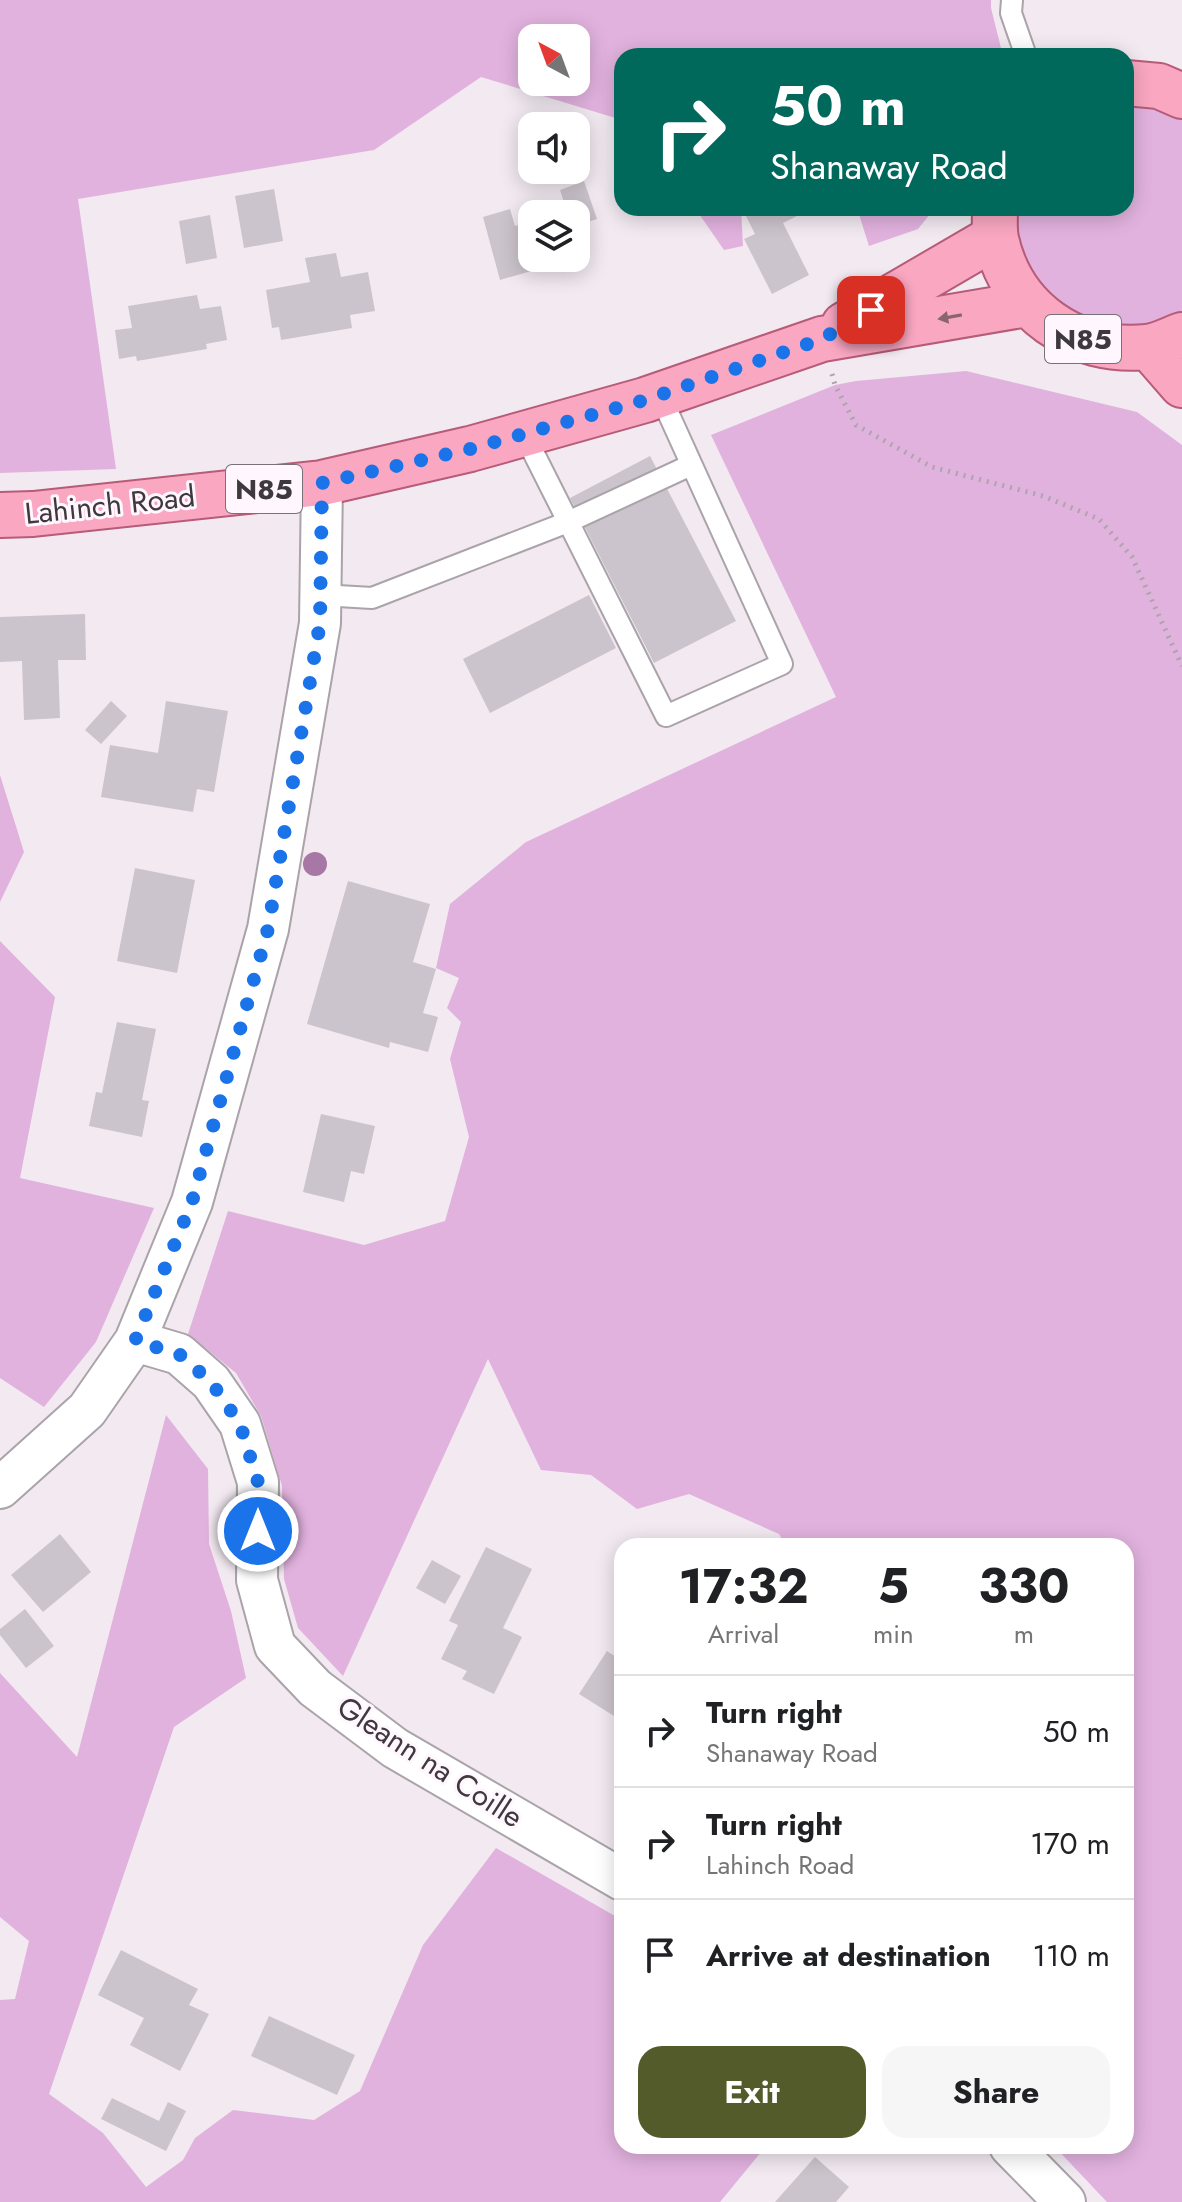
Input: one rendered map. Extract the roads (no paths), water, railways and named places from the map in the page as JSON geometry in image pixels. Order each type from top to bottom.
[{"type":"main road","points":[[1134,84],[1159,86],[1182,96]]},
{"type":"main road","name":"N85","points":[[995,222],[1007,273],[1027,304],[1062,332],[1104,347],[1166,341],[1182,385]]},
{"type":"main road","name":"Lahinch Road","points":[[822,339],[995,222]]},
{"type":"main road","name":"Lahinch Road","points":[[0,515],[322,483],[470,449],[660,395],[822,339],[1027,304]]},
{"type":"street","points":[[0,1488],[87,1410],[135,1341],[192,1202],[268,929],[320,623],[322,483]]},
{"type":"street","name":"Gleann na Coille","points":[[135,1341],[179,1354],[211,1382],[240,1424],[258,1482],[257,1580],[275,1646],[315,1688],[395,1748],[614,1875]]},
{"type":"street","points":[[1018,2154],[1065,2202]]},
{"type":"lane","points":[[1012,0],[1011,13],[1023,48]]},
{"type":"lane","points":[[524,434],[666,716],[782,664],[660,395]]},
{"type":"lane","points":[[321,595],[372,598],[568,522],[691,465]]}]
